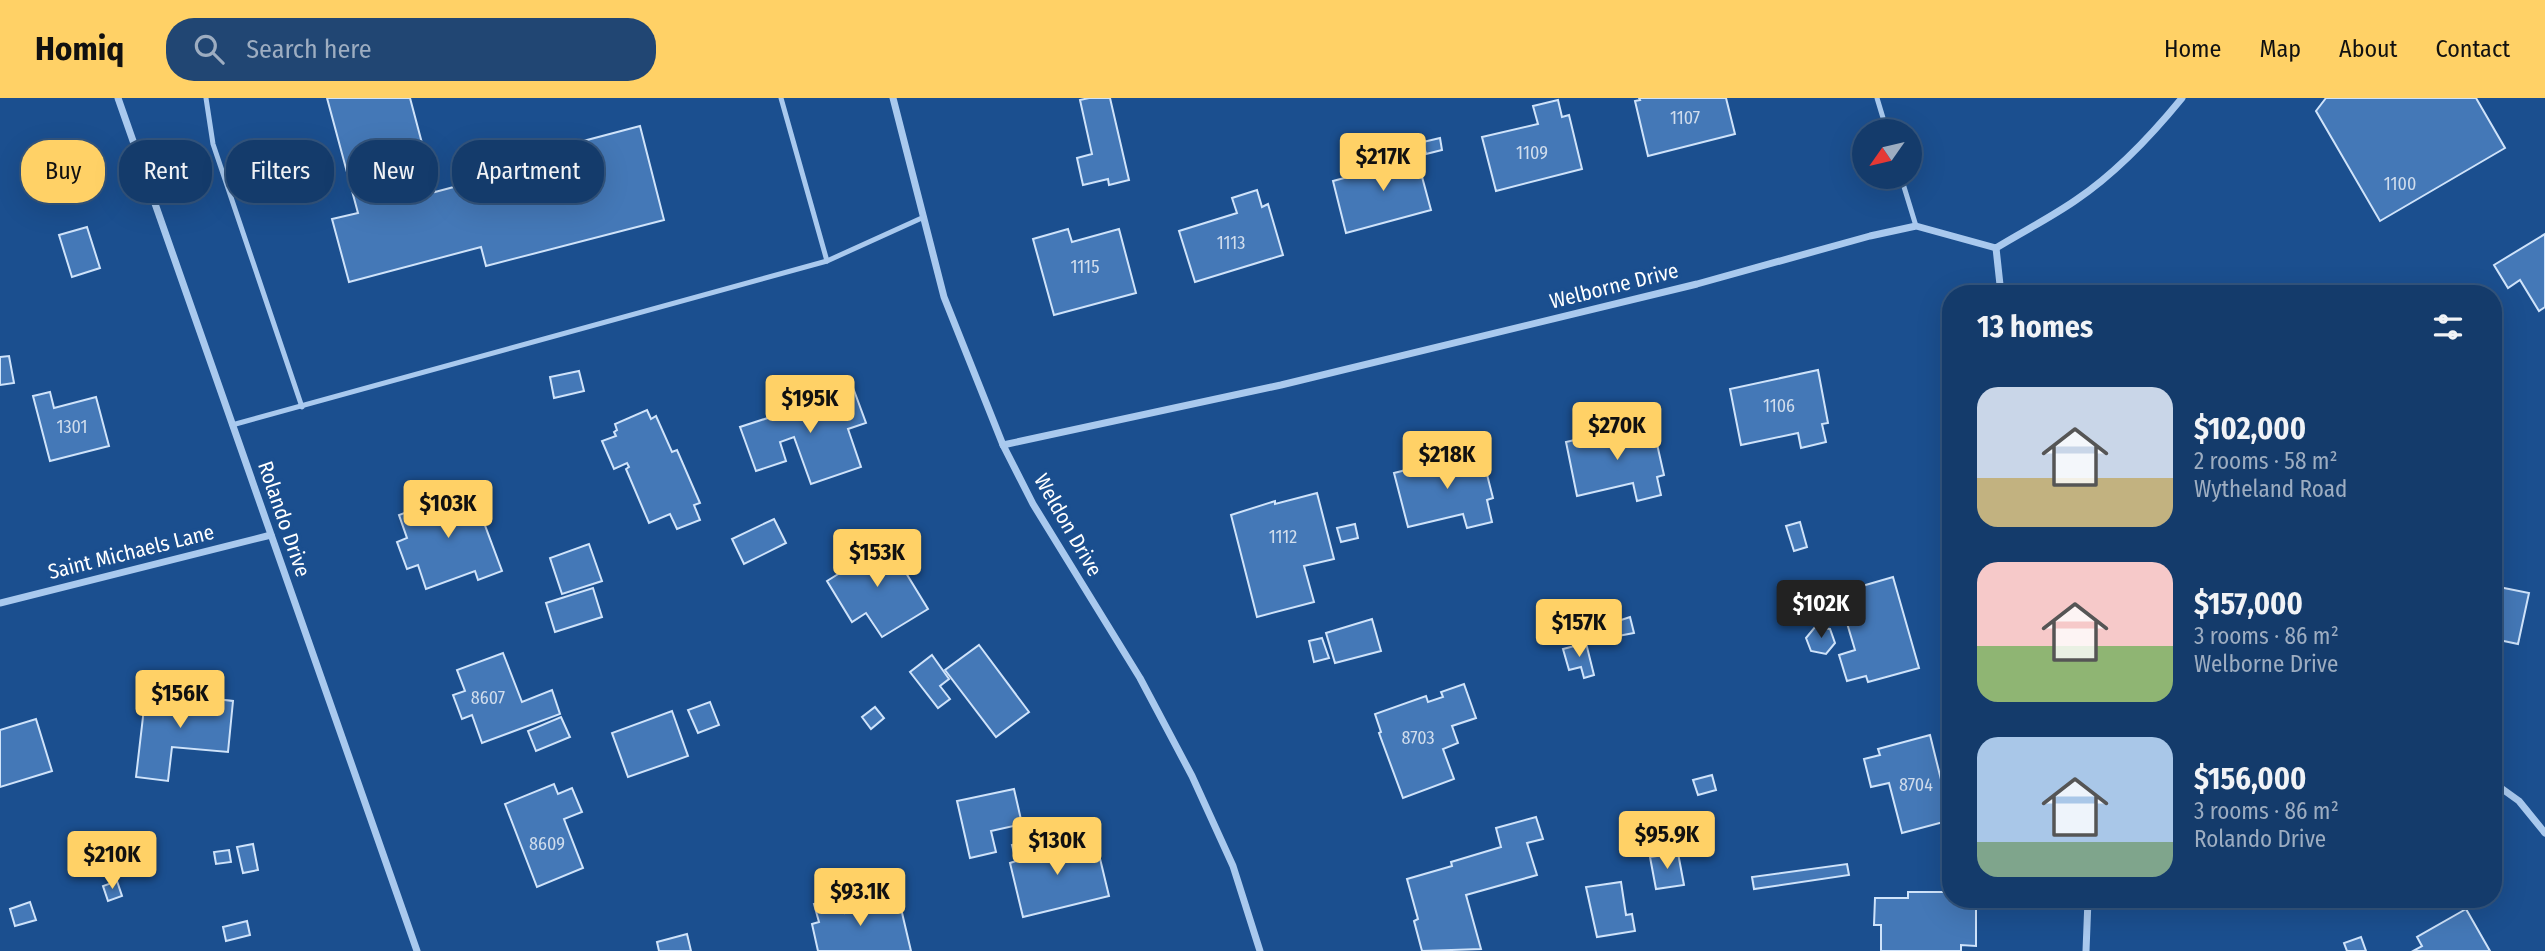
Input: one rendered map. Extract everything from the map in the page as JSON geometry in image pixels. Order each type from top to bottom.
[{"type":"street","name":"Rolando Drive","points":[[118,98],[417,951]]},
{"type":"street","name":"Weldon Drive","points":[[893,98],[944,297],[1003,445],[1033,504],[1140,678],[1192,776],[1233,866],[1261,951]]},
{"type":"street","points":[[2000,285],[1996,248],[2086,192],[2125,160],[2163,122],[2182,98]]},
{"type":"street","name":"Welborne Drive","points":[[1003,445],[1281,385],[1698,284],[1870,236],[1916,226],[1996,248]]},
{"type":"street","name":"Saint Michaels Lane","points":[[0,603],[271,535]]},
{"type":"street","points":[[2502,789],[2519,801],[2545,833]]},
{"type":"street","points":[[2086,951],[2088,908]]},
{"type":"lane","points":[[205,98],[213,144],[302,407]]},
{"type":"lane","points":[[781,98],[827,261]]},
{"type":"lane","points":[[1877,98],[1883,119]]},
{"type":"lane","points":[[1905,189],[1916,226]]},
{"type":"lane","points":[[232,425],[827,261],[924,217]]},
{"type":"building","points":[[327,98],[410,98],[421,140],[348,140],[348,176]]},
{"type":"building","points":[[1110,98],[1129,180],[1109,185],[1108,179],[1083,185],[1077,158],[1092,154],[1080,100]]},
{"type":"building","points":[[1639,98],[1726,98],[1735,134],[1648,156],[1635,101],[1640,100]]},
{"type":"building","points":[[2326,98],[2476,98],[2505,148],[2380,221],[2316,111]]},
{"type":"building","points":[[1558,100],[1562,117],[1569,115],[1582,169],[1496,191],[1482,137],[1538,124],[1533,106]]},
{"type":"building","points":[[640,126],[664,220],[486,266],[481,247],[349,282],[332,219],[358,213],[355,203],[438,203],[438,191],[452,187],[452,203],[604,203],[604,140],[587,140]]},
{"type":"building","points":[[1440,138],[1442,150],[1426,154],[1423,142]]},
{"type":"building","points":[[1408,144],[1412,163],[1418,162],[1431,210],[1346,233],[1333,181],[1389,166],[1385,150]]},
{"type":"building","points":[[1257,190],[1262,207],[1268,204],[1283,255],[1195,282],[1179,231],[1237,213],[1232,198]]},
{"type":"building","points":[[87,227],[100,268],[72,277],[59,235]]},
{"type":"building","points":[[1068,229],[1072,242],[1119,229],[1136,293],[1054,315],[1033,239]]},
{"type":"building","points":[[2545,234],[2545,307],[2539,311],[2520,280],[2508,288],[2494,265]]},
{"type":"building","points":[[9,356],[14,383],[0,385],[0,357]]},
{"type":"building","points":[[1818,370],[1828,423],[1822,424],[1826,442],[1801,448],[1798,433],[1741,445],[1730,389]]},
{"type":"building","points":[[579,371],[584,391],[554,398],[550,377]]},
{"type":"building","points":[[852,385],[866,423],[848,429],[861,467],[811,484],[794,437],[780,442],[786,461],[756,471],[740,427],[786,412],[785,408]]},
{"type":"building","points":[[50,392],[54,408],[96,397],[109,446],[50,461],[33,396]]},
{"type":"building","points":[[647,410],[651,419],[656,416],[672,452],[677,450],[700,503],[694,505],[700,520],[677,529],[670,514],[649,523],[626,469],[629,467],[627,463],[614,469],[602,441],[616,436],[615,424]]},
{"type":"building","points":[[1652,422],[1664,475],[1657,477],[1661,495],[1637,501],[1633,483],[1577,496],[1566,442]]},
{"type":"building","points":[[1481,451],[1493,498],[1487,500],[1492,522],[1467,528],[1463,514],[1408,527],[1394,473]]},
{"type":"building","points":[[471,488],[502,571],[478,580],[475,571],[426,589],[418,565],[407,569],[397,542],[407,538],[399,515]]},
{"type":"building","points":[[1317,493],[1334,559],[1304,566],[1314,602],[1257,617],[1231,515],[1275,501],[1275,504]]},
{"type":"building","points":[[774,519],[786,543],[744,564],[732,539]]},
{"type":"building","points":[[1800,522],[1807,547],[1794,551],[1786,526]]},
{"type":"building","points":[[1355,524],[1358,538],[1341,542],[1337,528]]},
{"type":"building","points":[[884,537],[928,609],[882,637],[866,613],[852,622],[827,581],[843,571],[839,565]]},
{"type":"building","points":[[589,544],[602,581],[562,594],[550,558]]},
{"type":"building","points":[[1893,577],[1919,668],[1868,682],[1866,676],[1847,681],[1839,655],[1855,650],[1838,593]]},
{"type":"building","points":[[593,588],[602,617],[555,632],[546,603]]},
{"type":"building","points":[[2502,588],[2529,593],[2518,644],[2502,641]]},
{"type":"building","points":[[1630,617],[1634,633],[1618,636],[1615,622]]},
{"type":"building","points":[[1372,619],[1381,651],[1335,663],[1326,633]]},
{"type":"building","points":[[1815,627],[1830,629],[1835,643],[1826,654],[1811,651],[1806,638]]},
{"type":"building","points":[[1322,638],[1329,658],[1314,662],[1309,641]]},
{"type":"building","points":[[1586,643],[1594,675],[1584,678],[1581,667],[1569,670],[1563,649]]},
{"type":"building","points":[[979,645],[1029,712],[996,737],[945,670]]},
{"type":"building","points":[[503,653],[522,702],[552,690],[560,714],[482,743],[472,715],[462,719],[453,695],[465,691],[457,670]]},
{"type":"building","points":[[932,655],[949,679],[940,686],[950,699],[938,708],[910,672]]},
{"type":"building","points":[[1464,684],[1476,718],[1452,726],[1458,743],[1443,749],[1454,779],[1403,798],[1379,733],[1381,732],[1375,714],[1426,696],[1428,702],[1443,697],[1441,692]]},
{"type":"building","points":[[146,691],[233,701],[228,752],[172,747],[168,781],[136,777]]},
{"type":"building","points":[[710,702],[719,725],[698,733],[688,710]]},
{"type":"building","points":[[875,707],[884,718],[871,729],[862,717]]},
{"type":"building","points":[[672,711],[688,756],[628,777],[612,733]]},
{"type":"building","points":[[561,717],[570,737],[536,751],[528,731]]},
{"type":"building","points":[[36,719],[52,771],[0,787],[0,730]]},
{"type":"building","points":[[1930,735],[1942,784],[1942,822],[1902,833],[1889,783],[1871,787],[1864,759],[1880,755],[1878,749]]},
{"type":"building","points":[[1712,775],[1716,790],[1698,795],[1693,780]]},
{"type":"building","points":[[554,784],[558,794],[572,788],[582,812],[564,819],[583,868],[537,887],[505,804]]},
{"type":"building","points":[[1014,789],[1022,824],[991,831],[996,852],[970,858],[957,801]]},
{"type":"building","points":[[1536,817],[1543,839],[1527,843],[1537,875],[1466,895],[1481,949],[1422,951],[1414,921],[1418,919],[1407,879],[1452,866],[1451,862],[1501,847],[1496,828]]},
{"type":"building","points":[[1037,839],[1041,856],[1096,842],[1109,896],[1023,917],[1010,863],[1016,861],[1012,845]]},
{"type":"building","points":[[253,844],[258,870],[243,873],[237,847]]},
{"type":"building","points":[[229,850],[231,862],[216,864],[214,852]]},
{"type":"building","points":[[1678,853],[1684,885],[1656,889],[1650,857]]},
{"type":"building","points":[[1847,864],[1849,875],[1754,889],[1752,877]]},
{"type":"building","points":[[117,881],[122,896],[108,901],[103,886]]},
{"type":"building","points":[[1621,882],[1626,915],[1632,914],[1635,931],[1597,937],[1586,887]]},
{"type":"building","points":[[1908,892],[1942,892],[1942,908],[1976,908],[1976,946],[1961,945],[1961,951],[1881,951],[1881,925],[1874,925],[1875,898],[1908,898]]},
{"type":"building","points":[[841,897],[845,913],[899,900],[911,951],[818,951],[812,924],[819,922],[814,904]]},
{"type":"building","points":[[30,902],[36,920],[15,926],[10,909]]},
{"type":"building","points":[[2466,909],[2490,951],[2413,951],[2422,946],[2417,937]]},
{"type":"building","points":[[247,921],[250,935],[226,941],[223,927]]},
{"type":"building","points":[[687,934],[691,951],[659,951],[657,942]]},
{"type":"building","points":[[2361,937],[2366,951],[2347,951],[2344,943]]}]
